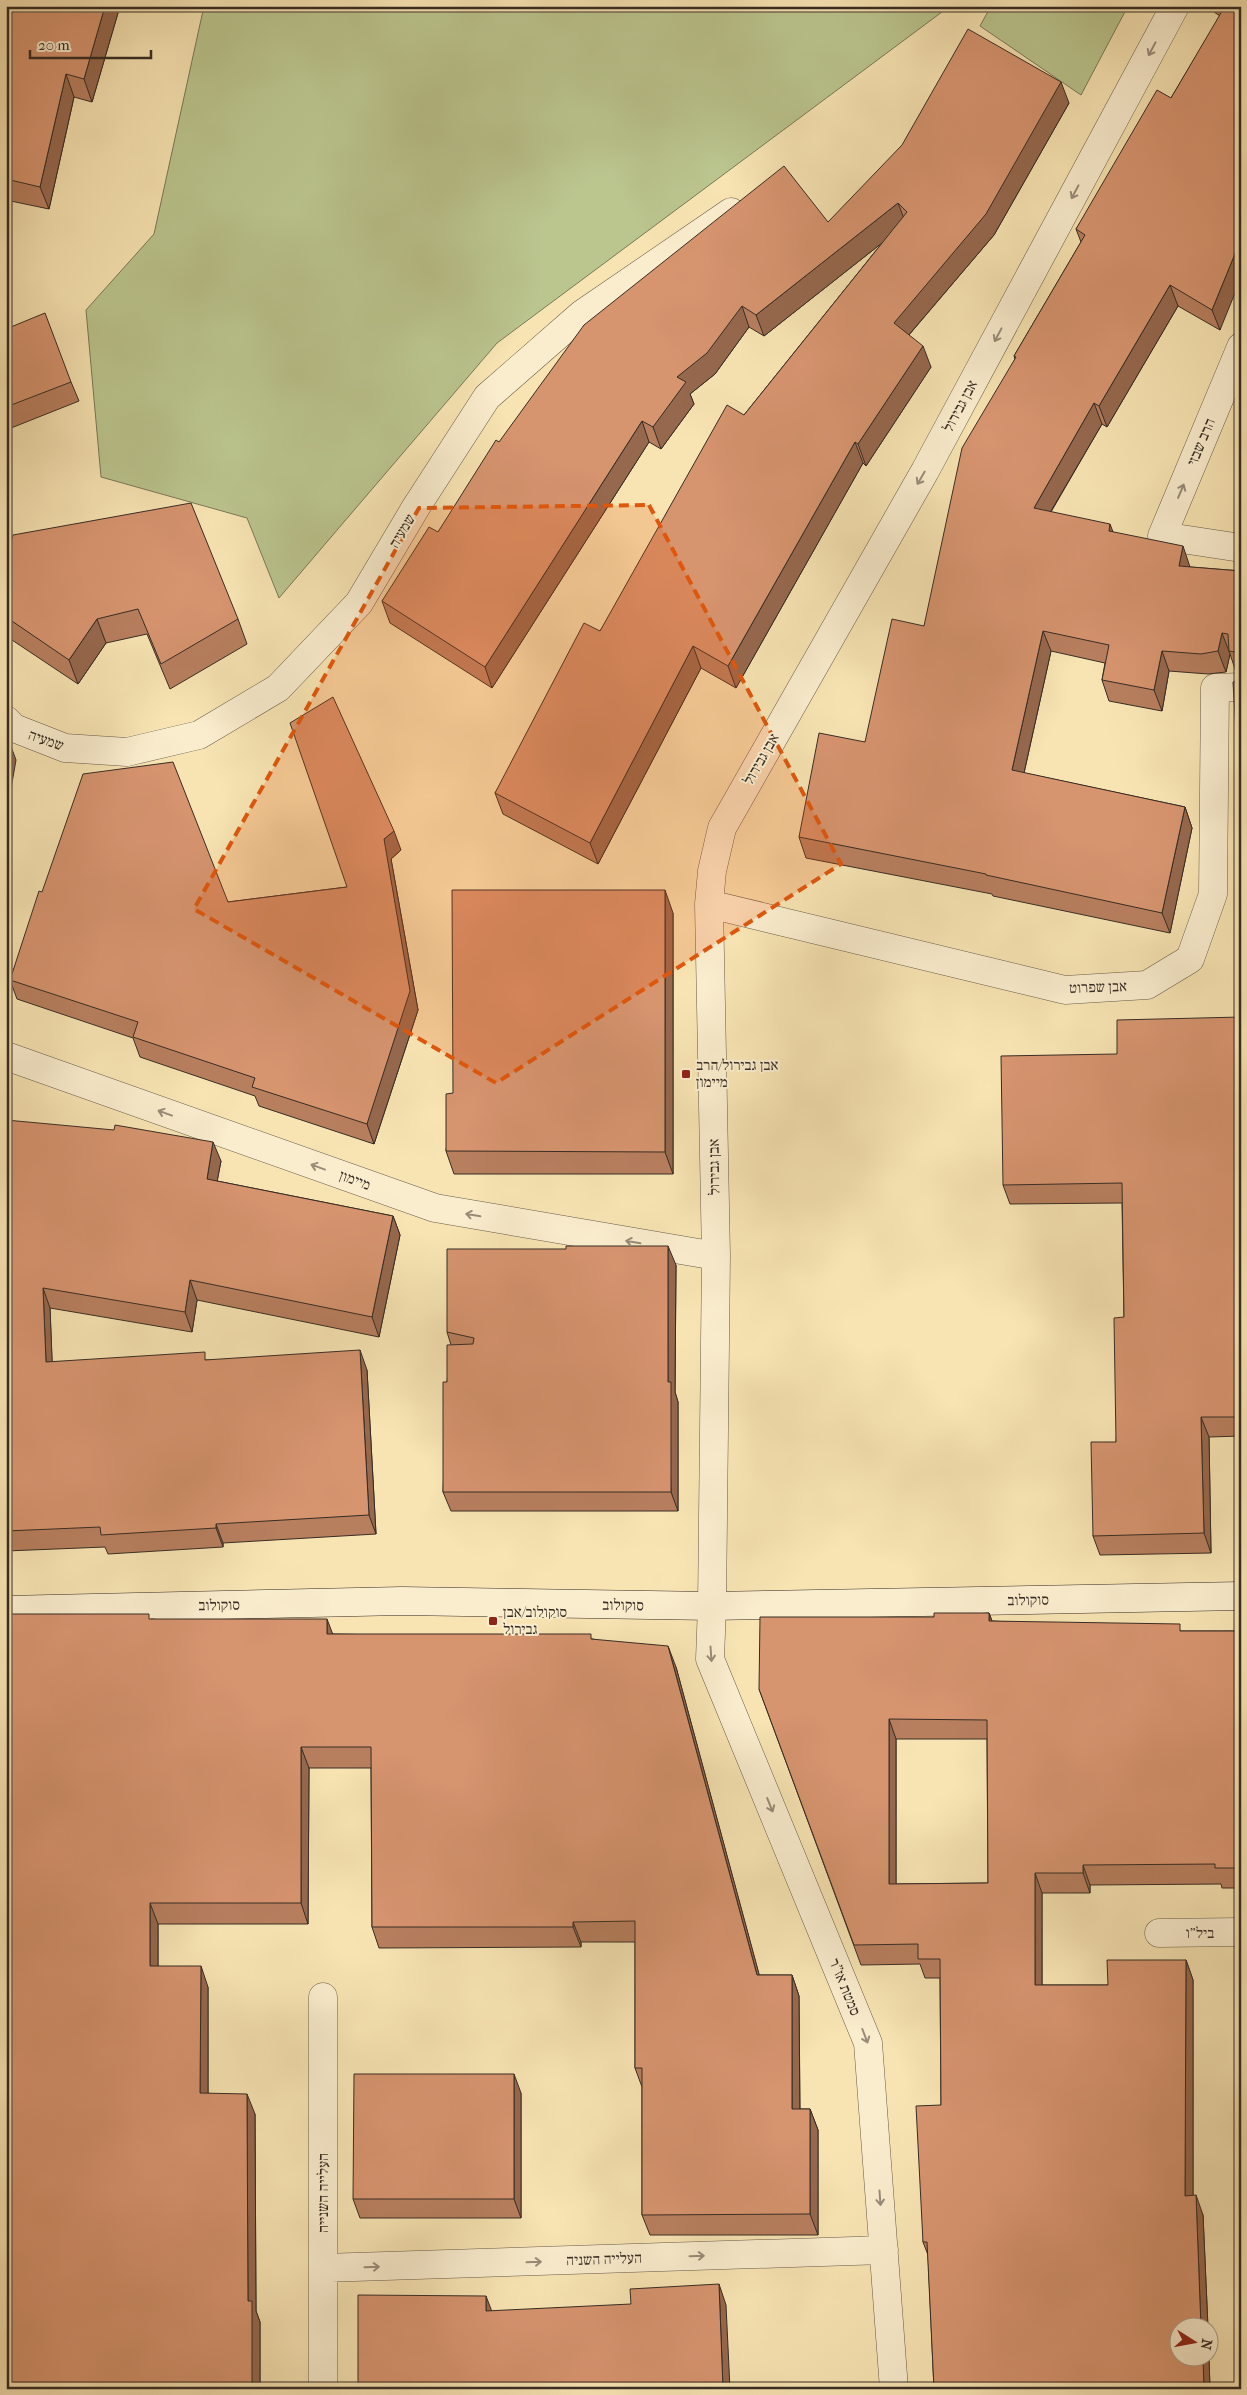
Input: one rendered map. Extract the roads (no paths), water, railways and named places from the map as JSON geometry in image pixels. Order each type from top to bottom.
[{"type":"street","name":"אבן גבירול","points":[[712,1606],[716,1256],[709,904],[712,871],[722,828],[925,471],[1175,6]]},
{"type":"street","name":"שמעיה","points":[[6,720],[14,728],[65,748],[127,752],[199,735],[278,688],[359,603],[486,397],[582,314],[748,200]]},
{"type":"street","name":"הרב שבזי","points":[[1241,348],[1162,536],[1241,548]]},
{"type":"street","name":"אבן שפרוט","points":[[709,904],[1066,990],[1147,985],[1190,959],[1213,894],[1215,688],[1241,687]]},
{"type":"street","name":"מיימון","points":[[6,1056],[435,1208],[716,1256]]},
{"type":"street","name":"סוקולוב","points":[[6,1610],[402,1601],[712,1606],[1241,1596]]},
{"type":"street","name":"סמטת אז\"ר","points":[[712,1606],[710,1659],[868,2043],[894,2389]]},
{"type":"street","name":"ביל\"ו","points":[[1159,1933],[1241,1932]]},
{"type":"street","name":"העלייה השנייה","points":[[322,1997],[323,2389]]},
{"type":"street","name":"העלייה השניה","points":[[323,2268],[884,2250]]},
{"type":"place","name":"אבן גבירול/הרב מיימון","points":[[686,1074]]},
{"type":"place","name":"סוקולוב/אבן גבירול","points":[[493,1621]]}]
